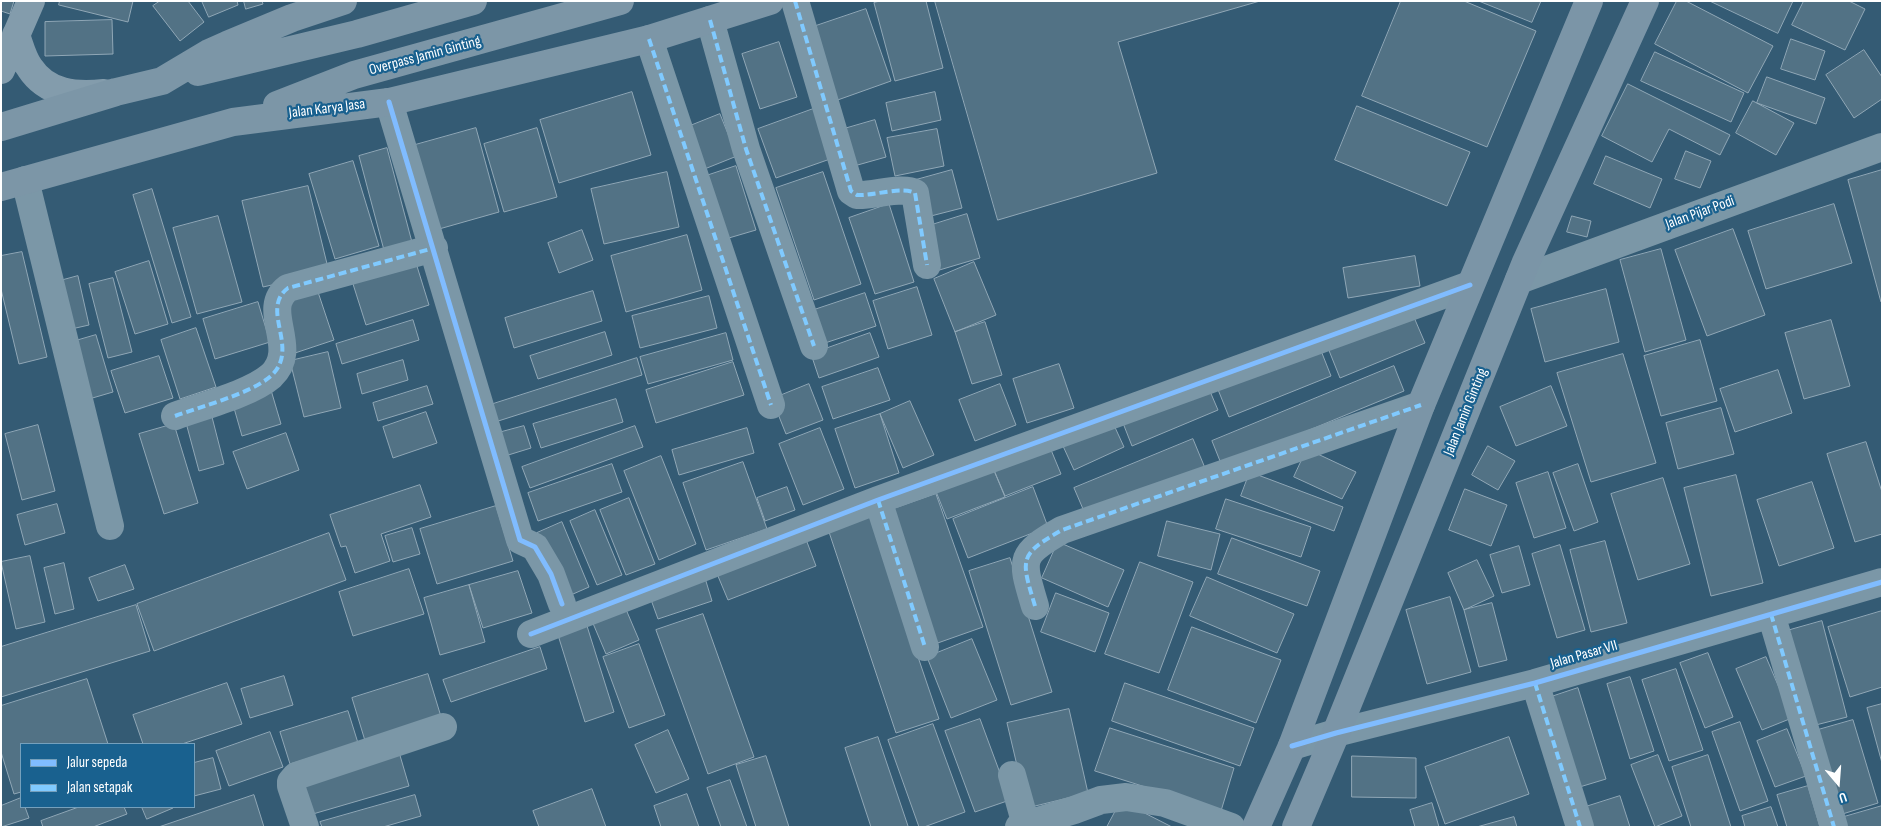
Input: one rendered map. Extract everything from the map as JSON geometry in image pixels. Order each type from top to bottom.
[{"type":"highway","points":[[162,81],[209,53],[292,18],[343,1]]},
{"type":"highway","points":[[1,127],[116,92],[357,34],[473,1]]},
{"type":"highway","name":"Overpass Jamin Ginting","points":[[233,122],[354,75],[620,1]]},
{"type":"highway","name":"Jalan Karya Jasa","points":[[13,184],[233,122],[389,102],[650,39],[770,1]]},
{"type":"main road","points":[[1,70],[30,1]]},
{"type":"main road","points":[[1256,827],[1292,746],[1421,405],[1589,1]]},
{"type":"main road","name":"Jalan Jamin Ginting","points":[[1296,827],[1336,733],[1519,280],[1645,1]]},
{"type":"main road","points":[[16,35],[29,68],[44,83],[63,93],[83,95],[116,92]]},
{"type":"street","points":[[795,1],[851,191],[856,195],[902,190],[915,193],[927,265]]},
{"type":"street","points":[[710,20],[746,149],[814,346]]},
{"type":"street","points":[[650,39],[771,406]]},
{"type":"street","points":[[389,102],[520,540],[535,547],[551,574],[562,604]]},
{"type":"street","name":"Jalan Pijar Podi","points":[[1519,280],[1882,146]]},
{"type":"street","points":[[13,184],[110,526]]},
{"type":"street","points":[[175,416],[260,384],[277,368],[282,359],[283,345],[277,305],[281,294],[288,288],[434,248]]},
{"type":"street","points":[[531,634],[878,500],[1470,285]]},
{"type":"street","points":[[1035,606],[1026,575],[1027,560],[1032,549],[1062,530],[1421,405]]},
{"type":"street","points":[[878,500],[925,647]]},
{"type":"street","name":"Jalan Pasar VII","points":[[1292,746],[1336,733],[1535,683],[1882,582]]},
{"type":"street","points":[[1771,614],[1834,827]]},
{"type":"street","points":[[1535,683],[1580,827]]},
{"type":"street","points":[[305,827],[291,786],[291,782],[296,776],[443,727]]},
{"type":"street","points":[[1012,775],[1023,826],[1101,800],[1126,797],[1165,803],[1231,827]]},
{"type":"building","points":[[1,1],[14,1],[10,14],[1,11]]},
{"type":"building","points":[[60,1],[133,1],[128,22],[59,5]]},
{"type":"building","points":[[160,1],[188,1],[204,22],[180,41],[153,6]]},
{"type":"building","points":[[202,1],[237,1],[238,5],[209,17]]},
{"type":"building","points":[[244,1],[262,1],[263,4],[246,9]]},
{"type":"building","points":[[880,1],[926,1],[943,68],[895,81],[874,3]]},
{"type":"building","points":[[935,1],[1260,1],[1118,42],[1157,173],[998,220]]},
{"type":"building","points":[[1401,1],[1464,1],[1536,31],[1487,147],[1362,96]]},
{"type":"building","points":[[1479,1],[1541,1],[1532,22]]},
{"type":"building","points":[[1677,1],[1686,1],[1773,46],[1748,93],[1655,44]]},
{"type":"building","points":[[1710,1],[1793,1],[1778,33]]},
{"type":"building","points":[[1804,1],[1849,1],[1865,9],[1845,50],[1792,25]]},
{"type":"building","points":[[866,9],[891,81],[832,102],[807,29]]},
{"type":"building","points":[[112,20],[113,54],[45,56],[45,22]]},
{"type":"building","points":[[1791,39],[1825,51],[1815,80],[1781,69]]},
{"type":"building","points":[[779,42],[797,97],[760,109],[742,54]]},
{"type":"building","points":[[1864,50],[1882,77],[1882,99],[1854,118],[1826,75]]},
{"type":"building","points":[[1655,52],[1744,93],[1731,122],[1641,81]]},
{"type":"building","points":[[1767,77],[1825,98],[1816,124],[1757,103]]},
{"type":"building","points":[[1628,84],[1730,135],[1720,155],[1669,129],[1652,162],[1602,136]]},
{"type":"building","points":[[632,92],[651,155],[559,183],[540,120]]},
{"type":"building","points":[[935,92],[941,120],[892,131],[886,103]]},
{"type":"building","points":[[1753,101],[1794,123],[1776,155],[1736,133]]},
{"type":"building","points":[[1357,106],[1470,152],[1447,206],[1335,160]]},
{"type":"building","points":[[816,108],[833,158],[776,178],[758,129]]},
{"type":"building","points":[[720,114],[737,156],[702,170],[685,128]]},
{"type":"building","points":[[875,120],[886,157],[847,168],[837,131]]},
{"type":"building","points":[[476,128],[499,212],[432,231],[408,147]]},
{"type":"building","points":[[537,128],[557,197],[504,212],[484,144]]},
{"type":"building","points":[[937,129],[944,166],[895,176],[887,138]]},
{"type":"building","points":[[387,148],[413,246],[385,254],[359,156]]},
{"type":"building","points":[[1686,151],[1711,161],[1700,188],[1675,179]]},
{"type":"building","points":[[1606,156],[1662,179],[1650,208],[1594,184]]},
{"type":"building","points":[[353,161],[379,246],[335,259],[309,174]]},
{"type":"building","points":[[736,166],[756,230],[722,240],[703,177]]},
{"type":"building","points":[[952,170],[962,208],[927,217],[916,180]]},
{"type":"building","points":[[1882,170],[1882,302],[1881,302],[1848,180]]},
{"type":"building","points":[[667,172],[679,227],[604,244],[591,189]]},
{"type":"building","points":[[823,172],[861,284],[814,300],[776,188]]},
{"type":"building","points":[[308,186],[329,272],[263,287],[242,201]]},
{"type":"building","points":[[152,189],[191,317],[172,323],[133,195]]},
{"type":"building","points":[[889,204],[914,282],[875,294],[849,218]]},
{"type":"building","points":[[1834,204],[1852,263],[1766,289],[1748,231]]},
{"type":"building","points":[[967,214],[980,258],[936,271],[922,228]]},
{"type":"building","points":[[218,216],[242,302],[197,314],[173,228]]},
{"type":"building","points":[[1572,216],[1591,221],[1587,237],[1567,232]]},
{"type":"building","points":[[1733,229],[1765,315],[1707,336],[1675,250]]},
{"type":"building","points":[[582,230],[593,260],[559,273],[548,243]]},
{"type":"building","points":[[687,235],[702,290],[626,312],[611,256]]},
{"type":"building","points":[[1661,249],[1686,340],[1645,352],[1620,260]]},
{"type":"building","points":[[22,252],[47,357],[19,364],[1,289],[1,256]]},
{"type":"building","points":[[1415,256],[1420,286],[1348,298],[1343,268]]},
{"type":"building","points":[[149,261],[168,324],[135,334],[115,272]]},
{"type":"building","points":[[974,262],[996,315],[955,332],[934,279]]},
{"type":"building","points":[[416,263],[429,305],[366,325],[353,284]]},
{"type":"building","points":[[78,276],[89,325],[67,330],[56,282]]},
{"type":"building","points":[[113,278],[132,352],[108,358],[89,284]]},
{"type":"building","points":[[917,287],[932,335],[888,349],[873,301]]},
{"type":"building","points":[[317,289],[334,340],[295,353],[278,302]]},
{"type":"building","points":[[1606,289],[1619,342],[1545,362],[1531,309]]},
{"type":"building","points":[[593,291],[602,321],[514,348],[505,318]]},
{"type":"building","points":[[865,293],[876,326],[822,344],[811,311]]},
{"type":"building","points":[[709,296],[717,328],[640,348],[632,316]]},
{"type":"building","points":[[258,302],[270,342],[215,359],[203,319]]},
{"type":"building","points":[[1410,308],[1425,343],[1340,378],[1326,343]]},
{"type":"building","points":[[413,320],[419,340],[342,364],[336,344]]},
{"type":"building","points":[[1831,320],[1850,386],[1804,399],[1785,333]]},
{"type":"building","points":[[985,322],[1002,375],[972,384],[955,332]]},
{"type":"building","points":[[196,328],[216,387],[180,399],[161,340]]},
{"type":"building","points":[[605,332],[612,355],[538,379],[530,356]]},
{"type":"building","points":[[726,333],[733,360],[648,384],[640,357]]},
{"type":"building","points":[[870,333],[879,357],[819,378],[811,354]]},
{"type":"building","points":[[96,335],[113,392],[89,399],[72,342]]},
{"type":"building","points":[[1700,340],[1717,401],[1661,416],[1644,356]]},
{"type":"building","points":[[1318,343],[1331,376],[1229,417],[1215,382]]},
{"type":"building","points":[[328,352],[341,408],[304,417],[290,361]]},
{"type":"building","points":[[1623,354],[1656,463],[1591,482],[1557,373]]},
{"type":"building","points":[[159,356],[173,398],[125,413],[111,371]]},
{"type":"building","points":[[637,358],[642,375],[492,423],[487,406]]},
{"type":"building","points":[[403,360],[408,380],[362,394],[357,374]]},
{"type":"building","points":[[733,362],[744,395],[656,423],[646,390]]},
{"type":"building","points":[[1059,364],[1074,408],[1027,423],[1013,379]]},
{"type":"building","points":[[1394,366],[1404,391],[1222,466],[1212,441]]},
{"type":"building","points":[[878,368],[890,400],[833,419],[822,387]]},
{"type":"building","points":[[1778,370],[1792,413],[1735,432],[1720,389]]},
{"type":"building","points":[[1206,382],[1218,410],[1132,446],[1121,418]]},
{"type":"building","points":[[809,384],[823,420],[786,434],[772,399]]},
{"type":"building","points":[[1000,384],[1016,425],[975,441],[959,400]]},
{"type":"building","points":[[427,386],[433,404],[378,421],[373,403]]},
{"type":"building","points":[[1551,386],[1567,426],[1516,446],[1500,407]]},
{"type":"building","points":[[271,390],[281,424],[242,436],[232,401]]},
{"type":"building","points":[[616,399],[623,422],[541,448],[533,424]]},
{"type":"building","points":[[910,401],[934,455],[903,468],[880,414]]},
{"type":"building","points":[[1721,408],[1734,454],[1678,469],[1666,423]]},
{"type":"building","points":[[426,412],[437,443],[393,458],[383,427]]},
{"type":"building","points":[[211,413],[224,464],[199,471],[185,419]]},
{"type":"building","points":[[880,414],[899,473],[855,488],[835,429]]},
{"type":"building","points":[[1113,423],[1124,447],[1074,470],[1063,446]]},
{"type":"building","points":[[174,424],[198,503],[164,514],[139,434]]},
{"type":"building","points":[[38,425],[55,491],[22,500],[5,434]]},
{"type":"building","points":[[524,426],[531,448],[505,456],[498,433]]},
{"type":"building","points":[[635,426],[643,447],[530,488],[522,467]]},
{"type":"building","points":[[747,428],[754,453],[679,475],[672,450]]},
{"type":"building","points":[[820,428],[844,489],[803,505],[779,444]]},
{"type":"building","points":[[286,433],[299,470],[247,489],[233,452]]},
{"type":"building","points":[[1193,439],[1205,468],[1086,516],[1074,488]]},
{"type":"building","points":[[1866,442],[1882,492],[1882,534],[1855,542],[1827,454]]},
{"type":"building","points":[[1049,445],[1061,474],[1005,496],[993,468]]},
{"type":"building","points":[[1488,446],[1515,461],[1498,490],[1472,475]]},
{"type":"building","points":[[1307,449],[1356,472],[1342,499],[1294,477]]},
{"type":"building","points":[[661,456],[696,544],[659,560],[624,471]]},
{"type":"building","points":[[743,462],[767,529],[706,550],[683,483]]},
{"type":"building","points":[[612,464],[622,492],[538,521],[528,493]]},
{"type":"building","points":[[1578,464],[1598,522],[1574,531],[1553,473]]},
{"type":"building","points":[[993,468],[1005,497],[947,519],[935,489]]},
{"type":"building","points":[[1250,472],[1343,507],[1334,531],[1241,496]]},
{"type":"building","points":[[1548,472],[1566,528],[1534,538],[1516,483]]},
{"type":"building","points":[[1736,475],[1763,583],[1711,596],[1684,488]]},
{"type":"building","points":[[1663,478],[1690,564],[1638,580],[1611,494]]},
{"type":"building","points":[[1812,482],[1834,548],[1779,566],[1757,500]]},
{"type":"building","points":[[420,485],[431,517],[381,534],[390,561],[355,573],[346,546],[341,547],[330,515]]},
{"type":"building","points":[[787,487],[795,510],[765,521],[757,498]]},
{"type":"building","points":[[1033,487],[1048,527],[968,558],[953,519]]},
{"type":"building","points":[[1465,489],[1507,505],[1491,546],[1449,530]]},
{"type":"building","points":[[936,494],[983,627],[932,645],[885,512]]},
{"type":"building","points":[[629,498],[655,564],[626,575],[600,510]]},
{"type":"building","points":[[1226,499],[1311,527],[1301,557],[1216,529]]},
{"type":"building","points":[[57,504],[65,533],[25,545],[17,515]]},
{"type":"building","points":[[496,506],[513,561],[437,584],[420,529]]},
{"type":"building","points":[[595,510],[622,575],[597,585],[570,521]]},
{"type":"building","points":[[869,512],[939,719],[896,733],[827,526]]},
{"type":"building","points":[[1167,521],[1220,534],[1211,570],[1158,556]]},
{"type":"building","points":[[562,522],[589,587],[564,598],[537,533]]},
{"type":"building","points":[[412,528],[420,554],[393,562],[385,536]]},
{"type":"building","points":[[329,533],[346,580],[154,651],[137,604]]},
{"type":"building","points":[[804,534],[816,566],[728,600],[715,569]]},
{"type":"building","points":[[1232,538],[1320,571],[1307,606],[1218,574]]},
{"type":"building","points":[[1605,541],[1627,623],[1591,632],[1570,550]]},
{"type":"building","points":[[1058,542],[1124,570],[1108,607],[1042,578]]},
{"type":"building","points":[[1560,545],[1585,630],[1557,638],[1532,554]]},
{"type":"building","points":[[1519,546],[1530,585],[1502,593],[1490,555]]},
{"type":"building","points":[[30,556],[45,622],[16,629],[1,562]]},
{"type":"building","points":[[1010,558],[1052,692],[1011,705],[969,571]]},
{"type":"building","points":[[1477,560],[1494,596],[1464,610],[1448,573]]},
{"type":"building","points":[[1140,562],[1193,582],[1159,673],[1105,654]]},
{"type":"building","points":[[64,563],[74,609],[55,614],[44,568]]},
{"type":"building","points":[[125,565],[134,589],[98,601],[89,578]]},
{"type":"building","points":[[409,569],[424,614],[353,636],[339,592]]},
{"type":"building","points":[[518,571],[532,613],[483,628],[469,585]]},
{"type":"building","points":[[1207,577],[1294,614],[1277,653],[1190,616]]},
{"type":"building","points":[[705,578],[712,601],[658,619],[650,597]]},
{"type":"building","points":[[469,585],[485,642],[440,655],[424,598]]},
{"type":"building","points":[[1056,593],[1109,613],[1095,652],[1041,632]]},
{"type":"building","points":[[1450,597],[1471,672],[1427,684],[1406,610]]},
{"type":"building","points":[[622,600],[639,640],[606,654],[589,614]]},
{"type":"building","points":[[1492,603],[1507,660],[1479,667],[1464,610]]},
{"type":"building","points":[[136,605],[150,651],[1,697],[1,647]]},
{"type":"building","points":[[1882,611],[1882,687],[1850,697],[1828,627]]},
{"type":"building","points":[[703,614],[754,757],[708,774],[656,630]]},
{"type":"building","points":[[1822,621],[1847,717],[1808,727],[1783,632]]},
{"type":"building","points":[[587,626],[614,712],[585,722],[558,635]]},
{"type":"building","points":[[1192,627],[1281,660],[1256,723],[1168,690]]},
{"type":"building","points":[[972,639],[997,700],[951,718],[927,657]]},
{"type":"building","points":[[639,644],[665,715],[629,728],[603,657]]},
{"type":"building","points":[[540,647],[547,669],[451,702],[443,680]]},
{"type":"building","points":[[1708,653],[1733,717],[1705,728],[1680,663]]},
{"type":"building","points":[[1766,657],[1792,718],[1762,730],[1736,669]]},
{"type":"building","points":[[1676,669],[1703,750],[1669,761],[1642,680]]},
{"type":"building","points":[[428,674],[442,720],[366,744],[352,698]]},
{"type":"building","points":[[284,676],[293,705],[250,718],[241,689]]},
{"type":"building","points":[[1630,677],[1654,751],[1630,759],[1607,684]]},
{"type":"building","points":[[87,679],[108,743],[20,743],[20,792],[14,794],[1,752],[1,706]]},
{"type":"building","points":[[227,683],[242,724],[185,743],[143,743],[133,715]]},
{"type":"building","points":[[1125,683],[1254,728],[1240,766],[1112,721]]},
{"type":"building","points":[[1578,688],[1606,779],[1573,789],[1545,699]]},
{"type":"building","points":[[1882,704],[1882,763],[1867,708]]},
{"type":"building","points":[[1069,709],[1088,793],[1027,808],[1007,723]]},
{"type":"building","points":[[348,711],[358,743],[290,764],[280,732]]},
{"type":"building","points":[[980,719],[1010,800],[975,812],[945,731]]},
{"type":"building","points":[[1853,720],[1878,803],[1836,816],[1811,732]]},
{"type":"building","points":[[1740,722],[1768,801],[1740,811],[1712,732]]},
{"type":"building","points":[[933,724],[965,812],[924,827],[919,827],[888,740]]},
{"type":"building","points":[[1110,728],[1234,768],[1221,811],[1095,771]]},
{"type":"building","points":[[1787,729],[1806,776],[1775,787],[1757,741]]},
{"type":"building","points":[[668,730],[689,779],[656,793],[635,745]]},
{"type":"building","points":[[270,732],[283,767],[229,786],[216,751]]},
{"type":"building","points":[[878,737],[908,827],[871,827],[845,748]]},
{"type":"building","points":[[1509,737],[1529,794],[1445,824],[1425,767]]},
{"type":"building","points":[[399,752],[409,786],[306,816],[297,783]]},
{"type":"building","points":[[1658,755],[1682,816],[1655,827],[1631,765]]},
{"type":"building","points":[[1708,755],[1731,827],[1691,827],[1672,767]]},
{"type":"building","points":[[766,756],[789,827],[756,827],[736,765]]},
{"type":"building","points":[[1352,756],[1416,758],[1416,798],[1352,797]]},
{"type":"building","points":[[213,758],[221,789],[195,796],[195,763]]},
{"type":"building","points":[[730,780],[747,827],[721,827],[707,788]]},
{"type":"building","points":[[1808,786],[1820,827],[1787,827],[1777,795]]},
{"type":"building","points":[[592,789],[606,827],[539,827],[533,811]]},
{"type":"building","points":[[687,794],[699,827],[661,827],[654,806]]},
{"type":"building","points":[[254,795],[264,827],[159,827]]},
{"type":"building","points":[[415,795],[421,816],[383,827],[322,827],[320,822]]},
{"type":"building","points":[[1620,796],[1630,827],[1582,827],[1576,810]]},
{"type":"building","points":[[20,798],[20,808],[25,808],[29,818],[1,827],[1,806]]},
{"type":"building","points":[[1121,801],[1172,827],[1107,827]]},
{"type":"building","points":[[1432,803],[1439,827],[1415,827],[1410,810]]},
{"type":"building","points":[[1882,806],[1882,827],[1839,827],[1837,819]]},
{"type":"building","points":[[1771,807],[1778,827],[1745,827],[1742,816]]},
{"type":"building","points":[[76,808],[124,808],[127,814],[93,827],[43,827],[41,821]]},
{"type":"building","points":[[142,808],[173,808],[147,819]]},
{"type":"building","points":[[1514,817],[1517,827],[1477,827]]},
{"type":"marked path","points":[[795,1],[851,191],[857,195],[903,190],[915,193],[927,265]]},
{"type":"marked path","points":[[710,20],[746,149],[814,346]]},
{"type":"marked path","points":[[649,39],[771,405]]},
{"type":"marked path","points":[[175,416],[239,394],[271,376],[279,365],[282,354],[277,307],[280,297],[288,288],[434,248]]},
{"type":"marked path","points":[[1035,606],[1027,578],[1027,560],[1030,553],[1037,546],[1062,530],[1421,405]]},
{"type":"marked path","points":[[878,500],[925,647]]},
{"type":"marked path","points":[[1771,614],[1834,827]]},
{"type":"marked path","points":[[1535,683],[1580,827]]},
{"type":"cycle path","points":[[389,102],[520,540],[535,547],[551,574],[562,604]]},
{"type":"cycle path","points":[[531,634],[878,500],[1470,285]]},
{"type":"cycle path","points":[[1292,746],[1336,733],[1535,683],[1882,582]]}]
